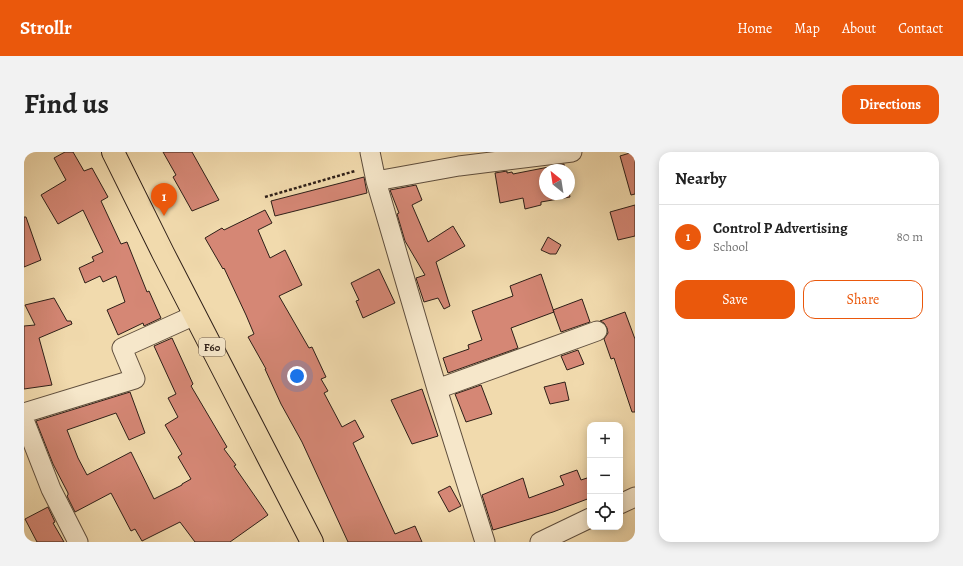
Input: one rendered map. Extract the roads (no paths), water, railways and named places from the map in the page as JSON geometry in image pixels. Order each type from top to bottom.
[{"type":"main road","name":"F60","points":[[113,152],[312,542]]},
{"type":"street","points":[[485,542],[437,389],[373,166],[572,152]]},
{"type":"street","points":[[24,413],[135,378],[122,348],[195,315]]},
{"type":"street","points":[[437,389],[597,331]]},
{"type":"street","points":[[24,420],[51,489],[78,542]]},
{"type":"street","points":[[623,503],[635,497]]},
{"type":"street","points":[[540,542],[587,519]]},
{"type":"place","name":"Control P Advertising","points":[[164,216]]}]
